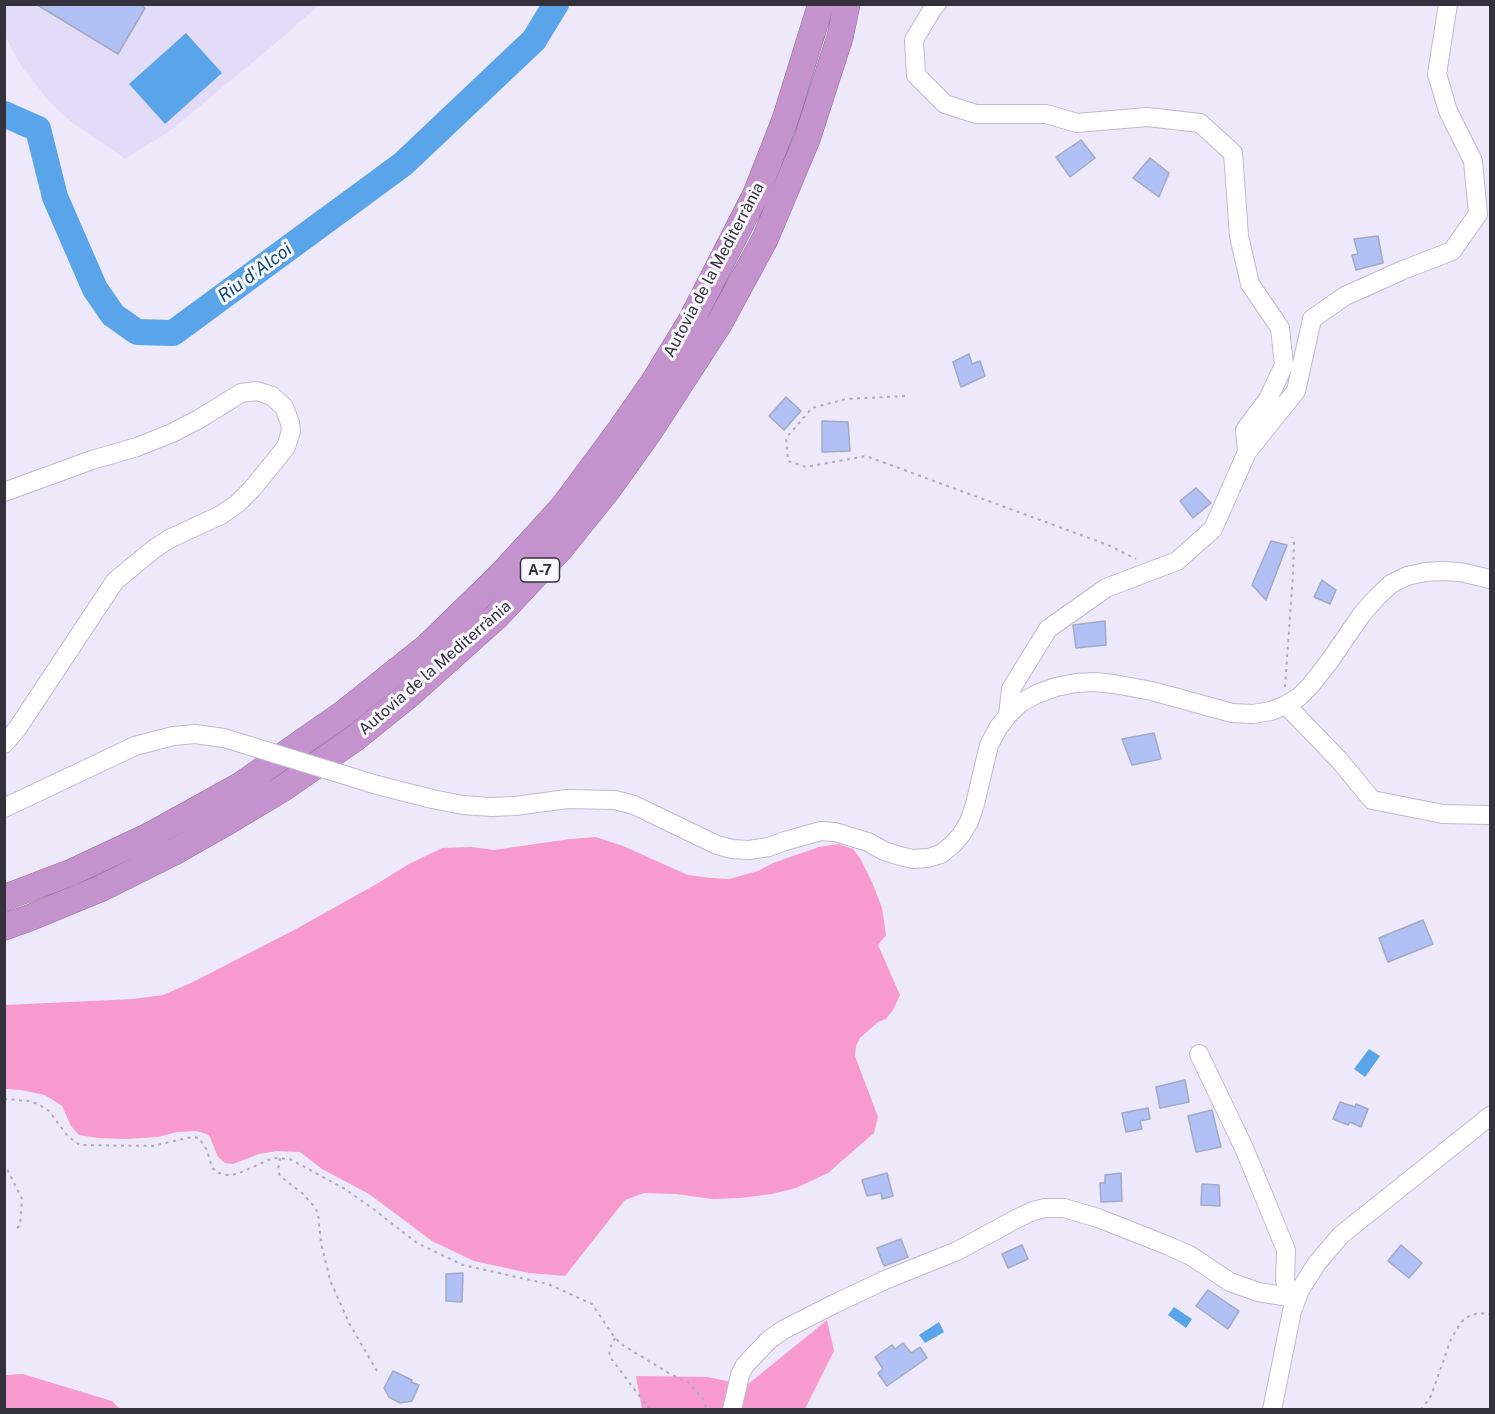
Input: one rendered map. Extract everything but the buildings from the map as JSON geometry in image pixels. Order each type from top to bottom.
[{"type":"highway","name":"Autovia de la Mediterrània","points":[[4,898],[72,872],[149,836],[241,785],[344,714],[428,646],[507,568],[562,507],[615,437],[655,380],[691,321],[756,194],[785,120],[821,4]]},
{"type":"highway","name":"Autovia de la Mediterrània","points":[[4,927],[102,888],[225,824],[282,789],[354,739],[410,694],[497,616],[560,549],[609,488],[649,432],[719,324],[765,239],[807,139],[840,37],[847,4]]},
{"type":"street","points":[[937,4],[914,40],[916,75],[945,104],[976,114],[1046,114],[1077,123],[1147,117],[1200,123],[1233,153],[1239,236],[1250,284],[1280,328],[1284,364],[1268,399],[1245,430],[1247,452]]},
{"type":"street","points":[[1008,715],[1011,689],[1048,630],[1106,588],[1177,561],[1214,529],[1247,452],[1296,391],[1312,319],[1346,296],[1452,251],[1478,214],[1473,161],[1448,111],[1437,74],[1448,4]]},
{"type":"street","points":[[4,492],[172,433],[240,393],[257,391],[272,396],[284,407],[290,423],[291,431],[286,447],[237,504],[221,515],[154,549],[115,581],[17,729],[4,744]]},
{"type":"street","points":[[4,808],[135,746],[173,736],[195,734],[224,738],[377,785],[463,805],[491,807],[567,799],[615,800],[634,805],[707,841],[732,849],[749,850],[769,847],[821,831],[835,832],[868,842],[884,851],[900,856],[913,859],[928,858],[941,854],[961,835],[969,822],[989,746],[998,728],[1020,703],[1037,694],[1076,683],[1113,684],[1152,691],[1232,713],[1253,714],[1271,711],[1299,697],[1310,686],[1362,614],[1391,584],[1407,576],[1442,571],[1460,572],[1491,579]]},
{"type":"street","points":[[1286,705],[1340,761],[1372,800],[1443,814],[1491,815]]},
{"type":"street","points":[[1199,1054],[1244,1148],[1286,1250],[1287,1287],[1296,1298]]},
{"type":"street","points":[[1272,1410],[1289,1320],[1296,1298],[1317,1263],[1341,1235],[1491,1116]]},
{"type":"street","points":[[732,1410],[740,1375],[745,1365],[770,1339],[783,1330],[885,1280],[957,1251],[1033,1211],[1045,1208],[1064,1208],[1098,1218],[1191,1256],[1230,1282],[1258,1292],[1296,1298]]},
{"type":"path","points":[[905,396],[846,399],[812,408],[786,438],[788,461],[806,467],[866,456],[1108,545],[1154,569]]},
{"type":"path","points":[[1286,705],[1285,681],[1294,554],[1292,537]]},
{"type":"path","points":[[4,1099],[38,1104],[49,1111],[67,1135],[80,1144],[153,1146],[187,1138],[199,1138],[207,1150],[212,1168],[227,1175],[237,1174],[273,1158],[290,1159],[345,1189],[417,1243],[463,1265],[548,1284],[592,1304],[615,1338],[624,1346],[672,1375],[688,1382],[703,1399],[707,1410]]},
{"type":"path","points":[[280,1158],[278,1170],[280,1176],[302,1193],[314,1205],[318,1213],[321,1243],[330,1280],[349,1323],[377,1371]]},
{"type":"path","points":[[4,1163],[22,1199],[20,1224],[15,1232]]},
{"type":"path","points":[[1421,1410],[1431,1396],[1451,1339],[1460,1324],[1472,1315],[1491,1314]]},
{"type":"path","points":[[615,1338],[609,1350],[610,1357],[650,1410]]},
{"type":"shaded area","points":[[4,5],[319,5],[170,131],[125,159],[69,120],[48,100],[21,66],[5,36]]},
{"type":"shaded area","points":[[596,837],[623,846],[688,875],[711,878],[729,879],[758,871],[773,863],[819,847],[838,844],[853,849],[860,858],[882,908],[886,935],[878,945],[900,995],[886,1019],[878,1022],[860,1038],[856,1046],[855,1056],[878,1117],[874,1133],[828,1173],[796,1188],[741,1198],[712,1199],[676,1194],[644,1193],[625,1200],[565,1276],[529,1273],[474,1261],[432,1241],[369,1194],[322,1169],[300,1152],[277,1151],[259,1154],[233,1164],[225,1163],[218,1157],[209,1135],[197,1131],[126,1139],[79,1135],[71,1126],[62,1106],[45,1095],[5,1089],[5,1005],[133,999],[163,995],[296,929],[407,865],[442,848],[472,847],[494,850]]},
{"type":"shaded area","points":[[827,1320],[834,1351],[805,1409],[642,1409],[636,1376],[707,1377],[747,1385]]},
{"type":"shaded area","points":[[23,1374],[112,1401],[120,1409],[5,1409],[5,1375]]},
{"type":"water","points":[[186,33],[222,73],[165,124],[129,84]]},
{"type":"water","points":[[1369,1049],[1380,1056],[1365,1077],[1354,1069]]},
{"type":"water","points":[[1174,1307],[1192,1319],[1186,1328],[1168,1315]]},
{"type":"water","points":[[939,1322],[944,1332],[925,1343],[919,1335]]},
{"type":"waterway","name":"Riu d'Alcoi","points":[[4,114],[38,129],[55,197],[95,289],[113,315],[137,332],[173,333],[403,164],[534,40],[556,4]]}]
